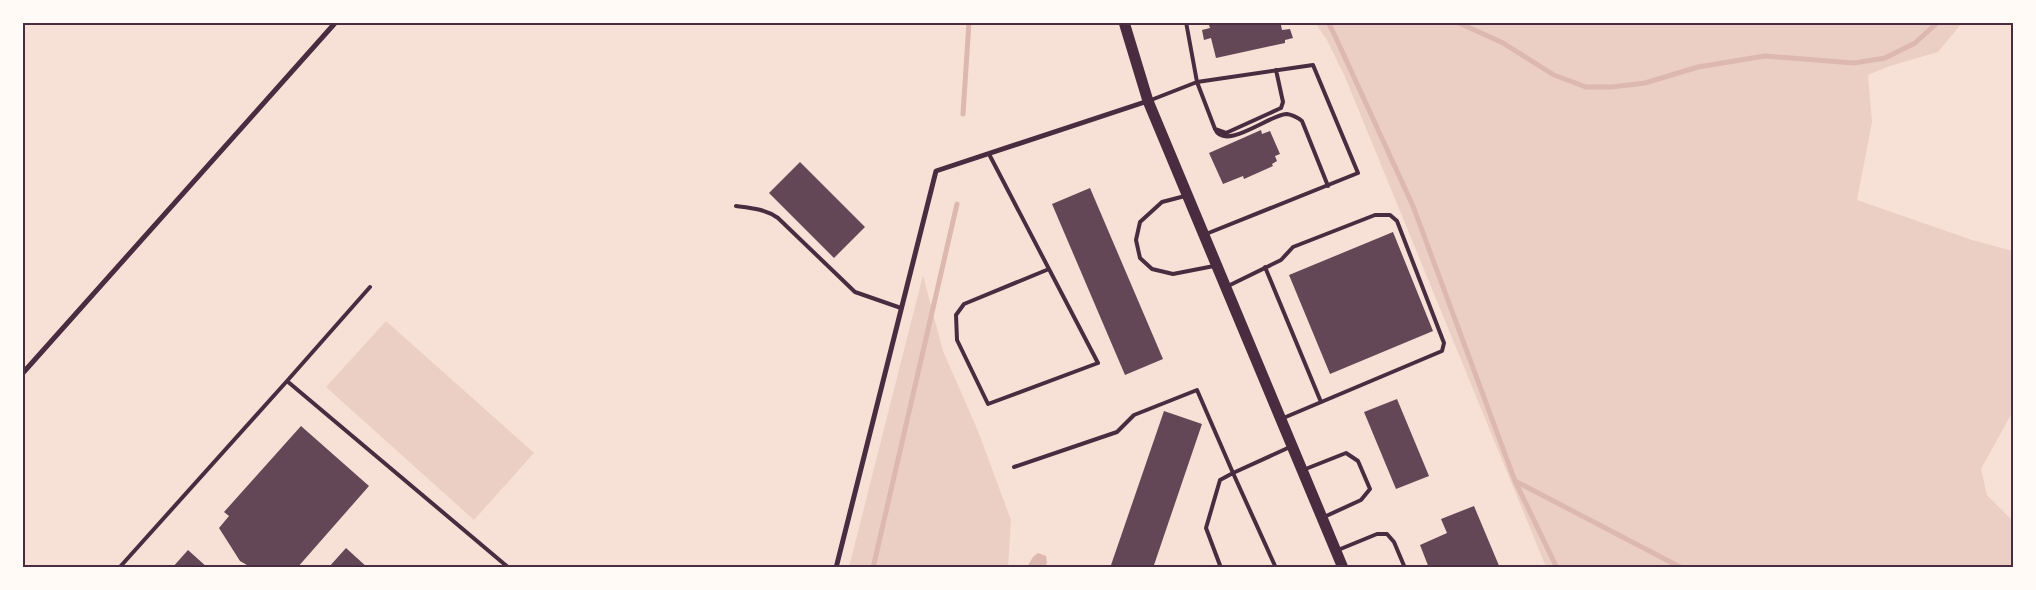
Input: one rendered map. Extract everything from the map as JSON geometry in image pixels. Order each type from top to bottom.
[{"type":"main road","points":[[1124,22],[1148,101],[1342,568]]},
{"type":"street","points":[[22,374],[336,22]]},
{"type":"street","points":[[836,568],[936,171],[1148,101]]},
{"type":"lane","points":[[1186,22],[1197,82],[1217,134],[1224,137],[1233,136],[1275,117],[1285,114],[1295,116],[1302,120],[1328,186]]},
{"type":"lane","points":[[1148,101],[1197,82],[1313,65],[1358,173],[1204,235]]},
{"type":"lane","points":[[1216,129],[1226,132],[1280,108],[1282,102],[1276,70]]},
{"type":"lane","points":[[989,154],[1049,269],[1098,363],[988,404],[957,340],[956,315],[964,304],[1049,269]]},
{"type":"lane","points":[[1187,195],[1162,202],[1140,222],[1136,240],[1140,258],[1152,270],[1173,274],[1217,265]]},
{"type":"lane","points":[[736,206],[757,208],[769,212],[778,218],[854,292],[901,308]]},
{"type":"lane","points":[[1226,287],[1281,260],[1293,247],[1375,215],[1390,215],[1397,221],[1444,343],[1442,351],[1281,419]]},
{"type":"lane","points":[[1265,267],[1321,402]]},
{"type":"lane","points":[[119,568],[370,288]]},
{"type":"lane","points":[[287,381],[510,568]]},
{"type":"lane","points":[[1014,468],[1117,432],[1134,415],[1198,390],[1276,568]]},
{"type":"lane","points":[[1221,568],[1206,528],[1220,480],[1270,454],[1292,446]]},
{"type":"lane","points":[[1302,470],[1346,453],[1358,461],[1370,489],[1361,500],[1322,518]]},
{"type":"lane","points":[[1336,551],[1377,534],[1386,534],[1394,542],[1405,568]]},
{"type":"shaded area","points":[[1315,23],[1962,23],[1938,52],[1890,66],[1868,75],[1872,122],[1857,200],[1972,240],[2013,251],[2013,411],[1981,469],[1987,495],[2013,521],[2013,567],[1546,567],[1345,77],[1327,40]]},
{"type":"shaded area","points":[[923,275],[943,351],[978,431],[1011,520],[1008,567],[849,567]]},
{"type":"shaded area","points":[[386,321],[534,453],[474,520],[326,387]]},
{"type":"shaded area","points":[[1038,553],[1046,556],[1047,563],[1045,566],[1027,567],[1033,557]]},
{"type":"building","points":[[1208,22],[1283,22],[1284,25],[1281,25],[1282,30],[1290,29],[1293,38],[1285,40],[1285,43],[1216,58],[1211,38],[1204,40],[1202,30],[1210,28]]},
{"type":"building","points":[[1261,130],[1262,134],[1270,131],[1280,154],[1275,156],[1277,161],[1272,164],[1273,166],[1244,179],[1243,176],[1223,184],[1209,153]]},
{"type":"building","points":[[800,162],[865,227],[834,258],[769,193]]},
{"type":"building","points":[[1090,188],[1163,359],[1125,375],[1052,204]]},
{"type":"building","points":[[1393,232],[1433,331],[1330,374],[1289,275]]},
{"type":"building","points":[[1397,399],[1429,476],[1396,489],[1364,412]]},
{"type":"building","points":[[1164,411],[1202,424],[1153,568],[1110,568]]},
{"type":"building","points":[[301,426],[369,486],[297,568],[252,568],[240,561],[219,528],[229,516],[224,512]]},
{"type":"building","points":[[1474,506],[1500,568],[1429,568],[1420,545],[1447,533],[1441,519]]},
{"type":"building","points":[[346,548],[368,568],[328,568]]},
{"type":"building","points":[[188,550],[208,568],[172,568]]},
{"type":"waterway","points":[[963,114],[969,22]]},
{"type":"waterway","points":[[1328,22],[1413,206],[1515,481],[1682,568]]},
{"type":"waterway","points":[[1457,22],[1503,43],[1554,75],[1586,87],[1612,87],[1645,83],[1698,67],[1765,56],[1854,63],[1885,58],[1915,43],[1938,22]]},
{"type":"waterway","points":[[873,568],[957,204]]},
{"type":"waterway","points":[[1515,481],[1557,568]]}]
